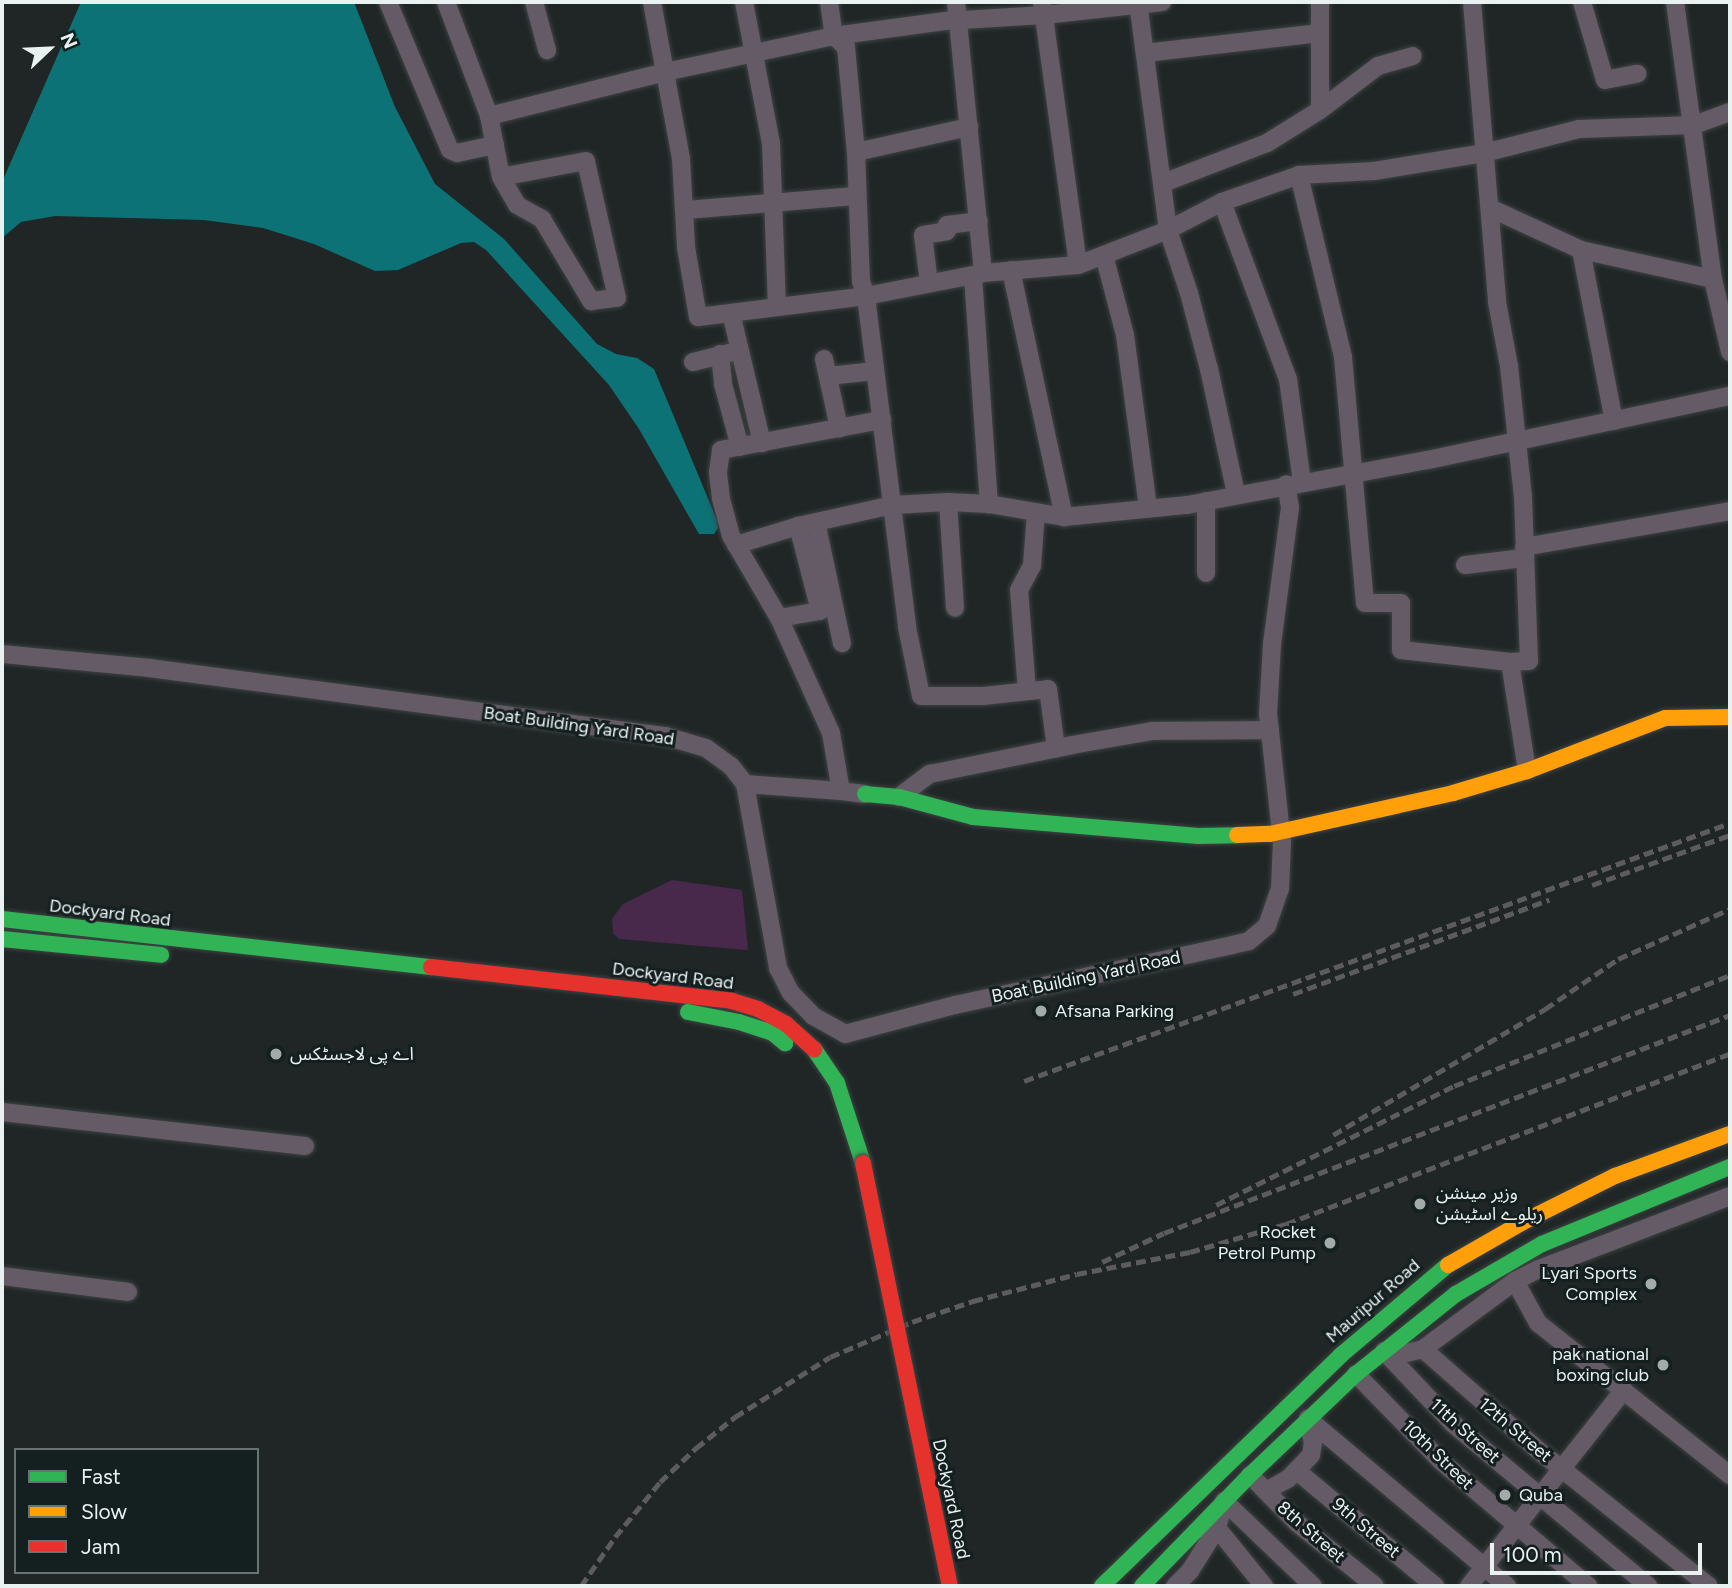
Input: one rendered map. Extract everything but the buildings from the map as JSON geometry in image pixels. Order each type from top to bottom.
[{"type":"main road","points":[[865,794],[899,797],[973,817],[1198,836],[1282,831],[1453,793],[1527,771],[1665,718],[1730,717]]},
{"type":"main road","name":"Dockyard Road","points":[[2,919],[204,944],[732,1001],[758,1009],[786,1024],[811,1045],[837,1083],[863,1163],[950,1586]]},
{"type":"main road","name":"Dockyard Road","points":[[2,939],[176,957]]},
{"type":"main road","name":"Dockyard Road","points":[[452,986],[705,1014],[773,1033],[803,1057],[827,1089],[852,1167],[940,1586]]},
{"type":"main road","name":"Mauripur Road","points":[[1102,1586],[1332,1363],[1437,1271],[1523,1222],[1615,1176],[1730,1134]]},
{"type":"main road","points":[[1142,1586],[1250,1475],[1356,1374],[1456,1294],[1542,1244],[1730,1167]]},
{"type":"street","points":[[388,2],[450,149],[457,153],[495,145]]},
{"type":"street","points":[[534,2],[547,50]]},
{"type":"street","points":[[652,2],[681,159],[686,247],[698,317],[866,296],[978,274],[1078,265],[1168,230],[1222,202],[1299,175],[1374,171],[1484,153],[1579,129],[1694,125],[1730,112]]},
{"type":"street","points":[[744,2],[756,53],[771,143],[777,307]]},
{"type":"street","points":[[829,2],[834,36],[846,47],[856,152],[855,196],[860,281],[866,296],[907,627],[921,696],[983,696],[1048,689],[1056,748]]},
{"type":"street","points":[[956,2],[979,221],[978,274],[989,504]]},
{"type":"street","points":[[489,117],[665,72],[834,36],[1043,8],[1162,2]]},
{"type":"street","points":[[1320,2],[1320,110]]},
{"type":"street","points":[[1299,175],[1343,357],[1365,603],[1401,603],[1401,650],[1510,662],[1529,661],[1519,441],[1497,302],[1472,2]]},
{"type":"street","points":[[1582,2],[1605,80],[1637,74]]},
{"type":"street","points":[[1675,2],[1694,125],[1713,279],[1730,352]]},
{"type":"street","points":[[453,3],[489,117],[501,177],[517,205],[542,219],[591,301],[617,298],[586,161],[501,177]]},
{"type":"street","points":[[1138,4],[1168,230],[1206,356],[1236,494]]},
{"type":"street","points":[[1043,8],[1078,265]]},
{"type":"street","points":[[1145,53],[1320,33]]},
{"type":"street","points":[[1163,183],[1267,143],[1320,110],[1378,66],[1413,56]]},
{"type":"street","points":[[856,152],[969,127]]},
{"type":"street","points":[[686,210],[855,196]]},
{"type":"street","name":"Boat Building Yard Road","points":[[2,654],[149,668],[665,736],[706,748],[731,766],[745,784],[778,968],[791,993],[813,1016],[845,1034],[955,1005],[1248,941],[1267,926],[1280,889],[1282,831],[1270,730],[1272,644],[1294,483],[1288,379],[1222,202]]},
{"type":"street","points":[[1490,208],[1581,250],[1713,279]]},
{"type":"street","points":[[929,283],[923,235],[947,231],[947,225],[979,221]]},
{"type":"street","points":[[1581,250],[1614,421]]},
{"type":"street","points":[[1104,255],[1125,335],[1148,508]]},
{"type":"street","points":[[1011,270],[1064,517]]},
{"type":"street","points":[[731,313],[762,443]]},
{"type":"street","points":[[693,362],[720,354],[740,352]]},
{"type":"street","points":[[720,354],[723,384],[740,447]]},
{"type":"street","points":[[839,428],[826,367],[875,371]]},
{"type":"street","points":[[736,545],[807,524],[892,505],[947,502],[989,504],[1064,517],[1206,501],[1519,441],[1730,396]]},
{"type":"street","points":[[841,791],[831,733],[779,618],[736,545],[721,498],[718,472],[721,450],[882,420]]},
{"type":"street","points":[[1206,501],[1206,573]]},
{"type":"street","points":[[947,502],[955,608]]},
{"type":"street","points":[[1465,565],[1730,511]]},
{"type":"street","points":[[1027,691],[1019,590],[1032,566],[1036,513]]},
{"type":"street","points":[[779,618],[820,611],[807,524]]},
{"type":"street","points":[[807,524],[842,643]]},
{"type":"street","points":[[1510,662],[1527,771]]},
{"type":"street","points":[[899,797],[930,774],[1056,748],[1152,732],[1270,730]]},
{"type":"street","points":[[745,784],[865,794]]},
{"type":"street","points":[[2,1112],[304,1146]]},
{"type":"street","points":[[1384,1351],[1402,1354],[1423,1349],[1515,1281],[1560,1259],[1730,1196]]},
{"type":"street","points":[[2,1276],[128,1292]]},
{"type":"street","points":[[1515,1281],[1538,1323],[1730,1475]]},
{"type":"street","name":"12th Street","points":[[1423,1349],[1562,1469],[1709,1586]]},
{"type":"street","name":"11th Street","points":[[1384,1351],[1452,1423],[1648,1586]]},
{"type":"street","name":"10th Street","points":[[1356,1374],[1442,1462],[1515,1527],[1588,1586]]},
{"type":"street","points":[[1469,1586],[1624,1390]]},
{"type":"street","points":[[1266,1492],[1297,1471],[1311,1455],[1313,1443],[1308,1419]]},
{"type":"street","points":[[1308,1419],[1507,1586]]},
{"type":"street","name":"9th Street","points":[[1297,1471],[1436,1586]]},
{"type":"street","name":"8th Street","points":[[1250,1475],[1297,1523],[1375,1586]]},
{"type":"street","points":[[1175,1586],[1189,1571],[1217,1528],[1224,1502],[1313,1586]]},
{"type":"street","points":[[1217,1528],[1265,1586]]},
{"type":"shaded area","points":[[672,880],[742,890],[748,950],[619,939],[613,933],[612,919],[623,904]]},
{"type":"water","points":[[81,2],[354,2],[395,107],[435,184],[504,239],[597,344],[616,354],[637,358],[654,369],[717,520],[718,528],[714,534],[699,534],[639,429],[609,385],[486,250],[474,242],[461,243],[398,270],[375,271],[314,244],[263,228],[204,220],[55,216],[21,222],[2,238],[2,182]]},
{"type":"railway","points":[[1024,1081],[1730,823]]},
{"type":"railway","points":[[1592,885],[1730,835]]},
{"type":"railway","points":[[1293,994],[1549,900]]},
{"type":"railway","points":[[1333,1135],[1545,1009],[1618,959],[1730,909]]},
{"type":"railway","points":[[1216,1205],[1454,1086],[1730,975]]},
{"type":"railway","points":[[1102,1262],[1164,1233],[1730,1015]]},
{"type":"railway","points":[[581,1586],[615,1537],[660,1482],[696,1448],[735,1417],[830,1357],[912,1322],[973,1301],[1077,1274],[1190,1252],[1286,1224],[1730,1054]]},
{"type":"traffic: fast","points":[[865,794],[899,797],[973,817],[1198,836],[1237,835]]},
{"type":"traffic: fast","points":[[2,919],[431,967]]},
{"type":"traffic: fast","points":[[2,939],[161,955]]},
{"type":"traffic: fast","points":[[688,1012],[739,1022],[773,1033],[785,1043]]},
{"type":"traffic: fast","points":[[814,1049],[837,1083],[863,1163]]},
{"type":"traffic: fast","points":[[1142,1586],[1250,1475],[1356,1374],[1456,1294],[1542,1244],[1730,1167]]},
{"type":"traffic: fast","points":[[1102,1586],[1341,1355],[1448,1265]]},
{"type":"traffic: slow","points":[[1237,835],[1270,834],[1453,793],[1527,771],[1665,718],[1730,717]]},
{"type":"traffic: slow","points":[[1448,1265],[1523,1222],[1615,1176],[1730,1134]]},
{"type":"traffic: jam","points":[[431,967],[732,1001],[758,1009],[786,1024],[814,1049]]},
{"type":"traffic: jam","points":[[863,1163],[950,1586]]},
{"type":"place","name":"Afsana Parking","points":[[1041,1011]]},
{"type":"place","name":"اے پی لاجسٹکس","points":[[276,1054]]},
{"type":"place","name":"وزیر مینشن ریلوے اسٹیشن","points":[[1420,1204]]},
{"type":"place","name":"Rocket Petrol Pump","points":[[1330,1243]]},
{"type":"place","name":"Lyari Sports Complex","points":[[1651,1284]]},
{"type":"place","name":"pak national boxing club","points":[[1663,1365]]},
{"type":"place","name":"Quba","points":[[1505,1495]]}]
